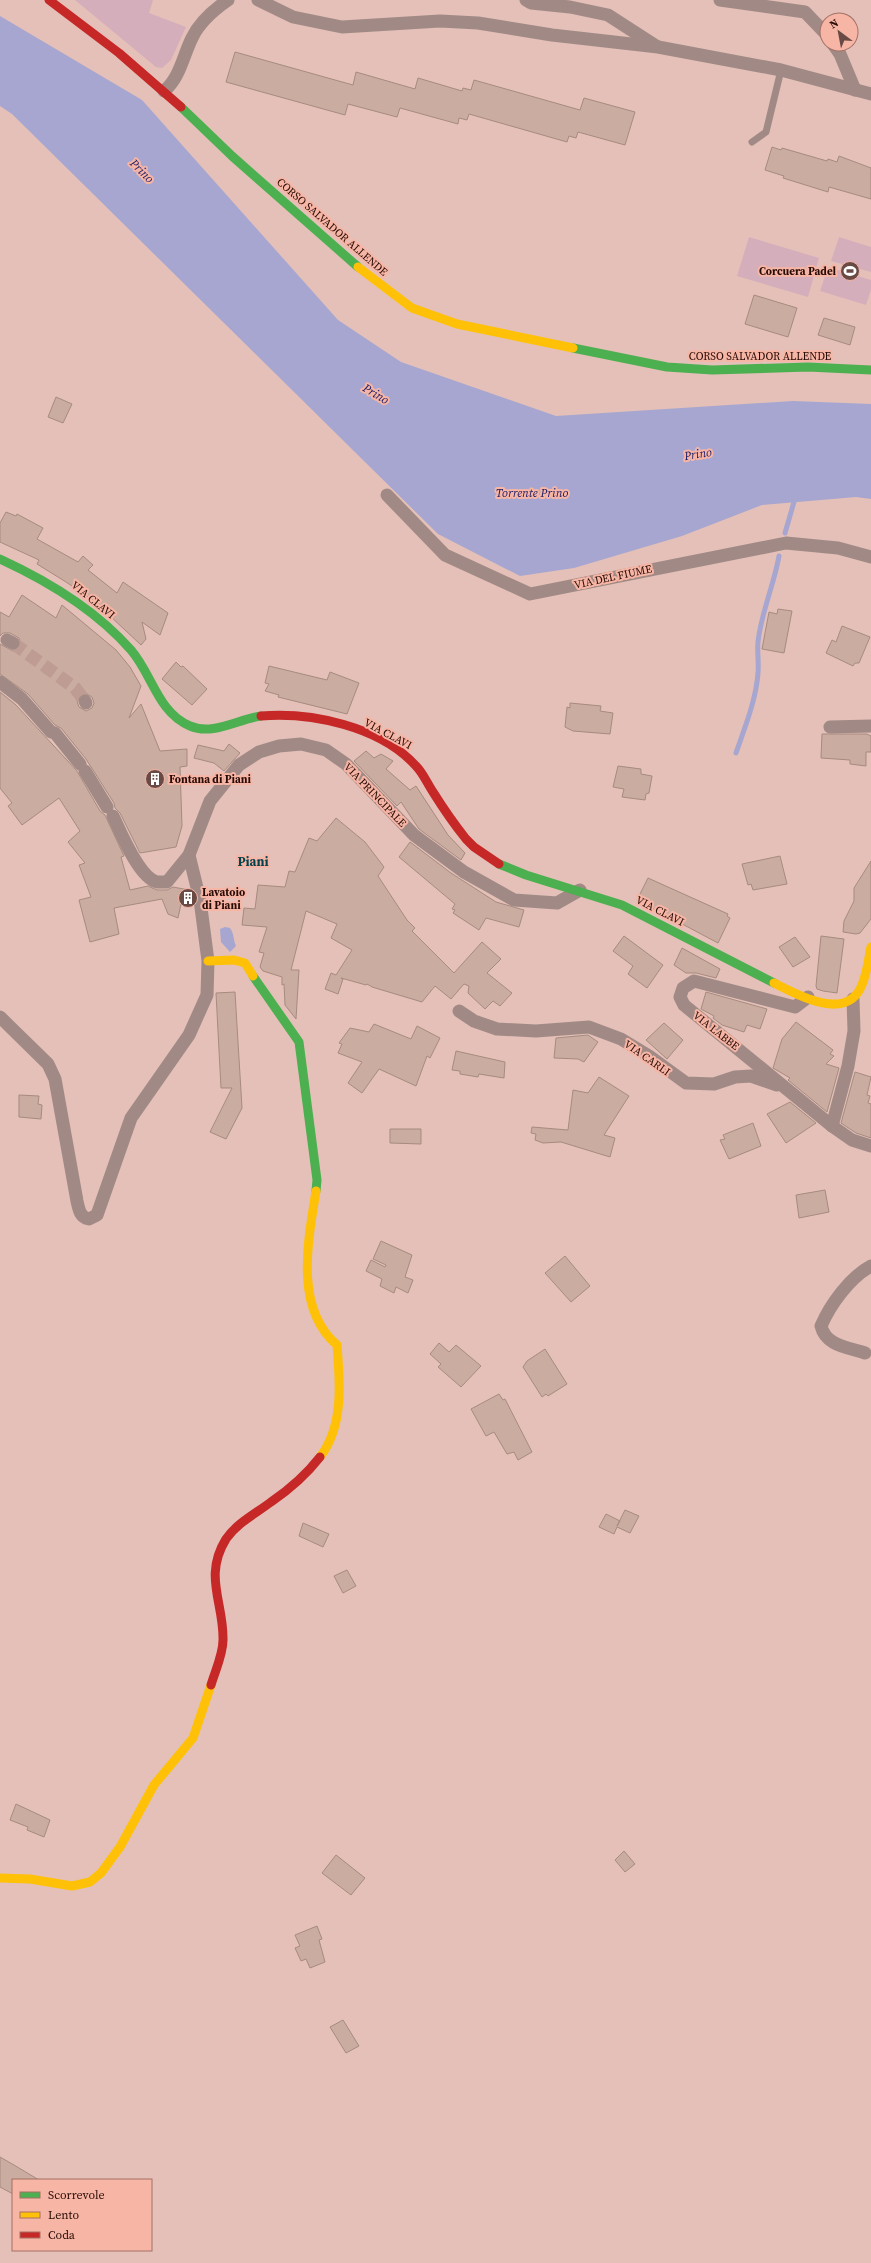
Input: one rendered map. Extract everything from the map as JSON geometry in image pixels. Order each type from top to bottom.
[{"type":"street","name":"CORSO SALVADOR ALLENDE","points":[[49,0],[118,53],[164,91],[232,156],[356,266],[412,308],[457,324],[668,367],[712,370],[808,368],[871,370]]},
{"type":"street","points":[[164,91],[173,84],[192,36],[216,8],[228,0]]},
{"type":"street","points":[[258,0],[293,17],[342,27],[440,21],[478,23],[552,35],[658,47],[781,70],[871,94]]},
{"type":"street","points":[[526,0],[531,3],[570,7],[608,15],[658,47]]},
{"type":"street","points":[[720,0],[805,12],[819,27]]},
{"type":"street","points":[[839,52],[855,90]]},
{"type":"street","name":"VIA DEL FIUME","points":[[387,495],[445,555],[530,594],[786,543],[838,548],[871,557]]},
{"type":"street","name":"VIA CLAVI","points":[[0,559],[48,581],[83,605],[133,652],[162,700],[177,718],[188,726],[202,730],[258,716],[280,715],[316,718],[370,736],[392,747],[416,766],[461,832],[474,847],[515,872],[580,890],[621,904],[750,971],[808,998],[840,1004],[853,999]]},
{"type":"street","name":"VIA PRINCIPALE","points":[[0,682],[22,699],[51,732],[55,733],[82,767],[110,812],[134,858],[147,875],[156,882],[166,882],[189,855],[210,801],[239,765],[260,752],[279,746],[300,744],[326,750],[346,764],[414,835],[464,872],[514,900],[557,903],[580,890]]},
{"type":"street","points":[[830,727],[871,726]]},
{"type":"street","points":[[0,1018],[48,1064],[55,1079],[76,1201],[80,1213],[84,1218],[89,1219],[98,1215],[131,1118],[189,1035],[207,995],[208,961],[200,900],[189,855]]},
{"type":"street","points":[[832,1126],[848,1066],[854,1031],[853,999],[862,985],[871,947]]},
{"type":"street","points":[[0,1878],[30,1879],[64,1886],[79,1886],[90,1882],[101,1873],[114,1856],[131,1829],[150,1790],[194,1738],[223,1644],[223,1628],[213,1576],[222,1547],[233,1530],[246,1518],[299,1483],[312,1470],[335,1430],[338,1418],[337,1344],[329,1340],[314,1318],[312,1301],[309,1268],[309,1231],[316,1201],[317,1180],[299,1042],[265,996],[245,964],[234,960],[208,961]]},
{"type":"street","name":"VIA LABBE","points":[[808,998],[795,1007],[694,981],[686,985],[681,992],[684,1005],[832,1126],[852,1140],[871,1146]]},
{"type":"street","name":"VIA CARLI","points":[[459,1010],[474,1021],[497,1029],[536,1030],[589,1027],[620,1039],[649,1056],[686,1083],[714,1084],[735,1077],[751,1076],[789,1090]]},
{"type":"street","points":[[865,1353],[828,1341],[823,1334],[821,1326],[833,1302],[861,1273],[871,1266]]},
{"type":"lane","points":[[752,142],[766,132],[781,70]]},
{"type":"shaded area","points":[[75,0],[153,0],[149,13],[186,27],[171,60],[162,68],[156,67]]},
{"type":"shaded area","points":[[749,237],[819,258],[808,297],[737,276]]},
{"type":"shaded area","points":[[839,237],[871,247],[871,272],[831,261]]},
{"type":"shaded area","points":[[828,267],[871,280],[871,290],[866,305],[820,291]]},
{"type":"water","name":"Torrente Prino","points":[[0,16],[142,100],[338,320],[401,362],[556,416],[793,401],[871,404],[871,499],[856,497],[762,505],[682,536],[574,568],[520,576],[438,534],[12,114],[0,106]]},
{"type":"water","points":[[225,927],[230,928],[236,946],[230,952],[221,942],[220,929]]},
{"type":"building","points":[[235,52],[353,85],[356,72],[415,89],[418,78],[462,91],[463,88],[471,90],[474,80],[580,110],[584,98],[635,112],[625,145],[578,132],[576,138],[569,136],[567,142],[469,114],[467,120],[459,118],[458,124],[400,108],[397,117],[348,104],[345,115],[226,82]]},
{"type":"building","points":[[772,147],[781,150],[782,148],[827,161],[828,159],[837,162],[839,156],[871,168],[871,199],[829,187],[828,192],[783,178],[784,176],[765,170]]},
{"type":"building","points":[[754,295],[797,308],[788,337],[745,324]]},
{"type":"building","points":[[824,318],[855,327],[850,345],[818,335]]},
{"type":"building","points":[[56,397],[72,404],[63,423],[48,417]]},
{"type":"building","points":[[6,512],[16,516],[17,514],[43,528],[37,539],[78,562],[83,556],[93,565],[88,570],[117,593],[123,582],[168,613],[160,635],[142,622],[146,639],[141,645],[94,601],[37,564],[39,560],[0,542],[0,523]]},
{"type":"building","points":[[22,595],[56,618],[62,605],[116,650],[130,667],[141,686],[129,718],[141,704],[160,751],[187,749],[187,766],[180,767],[182,826],[176,847],[140,853],[120,813],[115,808],[114,803],[86,759],[61,728],[55,725],[28,694],[0,674],[0,644],[13,651],[18,649],[21,643],[19,638],[10,633],[3,633],[0,636],[0,612],[9,617]],"holes":[[[85,693],[92,697],[94,703],[92,708],[86,711],[79,707],[77,701],[79,696]]]},
{"type":"building","points":[[778,609],[792,611],[784,653],[762,649],[769,612],[777,614]]},
{"type":"building","points":[[842,626],[870,637],[859,663],[855,663],[853,666],[826,653],[832,640],[836,642]]},
{"type":"building","points":[[176,662],[181,667],[183,666],[207,689],[192,705],[162,679]]},
{"type":"building","points":[[269,666],[327,680],[330,672],[359,683],[347,714],[278,697],[279,695],[265,691],[269,684],[265,683]]},
{"type":"building","points":[[0,692],[16,705],[77,771],[100,811],[105,815],[124,856],[121,857],[130,890],[148,886],[157,890],[167,890],[173,887],[189,890],[192,904],[181,904],[178,918],[168,914],[162,899],[114,908],[119,934],[90,942],[79,900],[91,897],[79,865],[85,863],[68,842],[80,831],[59,798],[22,825],[8,806],[12,803],[0,788]]},
{"type":"building","points":[[570,703],[601,706],[600,711],[613,713],[610,734],[573,731],[565,727],[567,707],[570,708]]},
{"type":"building","points":[[822,734],[867,734],[871,736],[871,752],[866,752],[866,766],[850,764],[850,760],[821,758]]},
{"type":"building","points":[[229,744],[240,753],[224,771],[214,763],[194,758],[198,745],[224,751]]},
{"type":"building","points":[[366,751],[374,758],[381,754],[393,761],[386,769],[410,790],[416,786],[448,835],[465,853],[461,860],[419,829],[401,802],[397,806],[354,761]]},
{"type":"building","points":[[618,766],[641,769],[641,774],[652,776],[649,793],[646,794],[645,800],[622,797],[624,789],[613,787]]},
{"type":"building","points":[[336,818],[365,842],[384,867],[378,876],[407,920],[415,928],[412,931],[454,973],[482,942],[501,959],[487,973],[512,993],[500,1006],[493,1001],[485,1009],[468,993],[469,986],[464,984],[451,999],[435,986],[422,1002],[372,987],[367,984],[341,978],[343,979],[338,994],[325,989],[331,973],[336,975],[352,950],[331,938],[337,924],[306,911],[291,970],[299,970],[296,1019],[285,1005],[284,984],[282,985],[282,977],[263,971],[260,967],[264,953],[259,952],[267,927],[242,925],[244,908],[255,909],[258,885],[285,887],[289,871],[295,872],[309,838],[317,841]]},
{"type":"building","points":[[410,842],[451,873],[496,902],[524,910],[519,927],[486,918],[479,930],[453,913],[455,910],[452,909],[455,904],[399,857]]},
{"type":"building","points":[[780,856],[787,884],[753,890],[751,884],[748,885],[742,864]]},
{"type":"building","points":[[871,861],[871,919],[860,933],[856,934],[843,932],[844,921],[854,901],[854,888]]},
{"type":"building","points":[[648,878],[728,914],[727,916],[730,918],[718,943],[637,900]]},
{"type":"building","points":[[624,936],[663,965],[647,988],[628,974],[633,966],[613,951]]},
{"type":"building","points":[[821,936],[844,939],[837,993],[817,989],[816,986]]},
{"type":"building","points":[[795,937],[810,957],[793,967],[779,947]]},
{"type":"building","points":[[682,948],[720,969],[716,978],[696,973],[686,973],[674,965]]},
{"type":"building","points":[[235,992],[242,1108],[226,1139],[210,1132],[232,1088],[221,1088],[216,993]]},
{"type":"building","points":[[706,992],[767,1009],[760,1029],[747,1025],[744,1032],[722,1025],[713,1018],[714,1016],[701,1009]]},
{"type":"building","points":[[796,1022],[833,1050],[830,1054],[834,1056],[826,1064],[839,1068],[827,1112],[788,1080],[790,1078],[773,1068],[782,1039]]},
{"type":"building","points":[[664,1023],[683,1040],[667,1059],[646,1040]]},
{"type":"building","points":[[374,1024],[411,1039],[417,1026],[440,1038],[430,1058],[427,1056],[416,1086],[379,1069],[362,1093],[348,1083],[362,1062],[338,1053],[342,1044],[339,1043],[350,1028],[369,1032]]},
{"type":"building","points":[[588,1035],[598,1042],[584,1062],[578,1059],[554,1058],[556,1038]]},
{"type":"building","points":[[456,1051],[505,1062],[504,1078],[479,1074],[478,1077],[460,1074],[460,1071],[452,1070]]},
{"type":"building","points":[[855,1072],[871,1077],[867,1095],[870,1096],[868,1103],[871,1104],[871,1138],[856,1133],[841,1123]]},
{"type":"building","points":[[599,1077],[629,1096],[604,1135],[615,1138],[610,1157],[561,1142],[543,1143],[535,1140],[536,1134],[531,1133],[532,1127],[568,1130],[573,1090],[588,1093]]},
{"type":"building","points":[[19,1095],[39,1096],[38,1104],[42,1105],[41,1119],[19,1117]]},
{"type":"building","points":[[790,1102],[816,1123],[786,1143],[767,1114]]},
{"type":"building","points":[[753,1123],[761,1146],[729,1159],[720,1140],[725,1139],[723,1135]]},
{"type":"building","points":[[390,1129],[421,1129],[421,1144],[390,1143]]},
{"type":"building","points":[[825,1190],[829,1212],[799,1218],[796,1195]]},
{"type":"building","points":[[381,1241],[412,1255],[405,1277],[413,1280],[408,1293],[396,1287],[394,1293],[380,1286],[382,1279],[366,1271],[371,1260],[385,1267],[386,1265],[373,1259]]},
{"type":"building","points":[[565,1256],[590,1286],[571,1302],[545,1273]]},
{"type":"building","points":[[439,1343],[449,1352],[456,1345],[481,1366],[461,1387],[438,1367],[441,1364],[430,1354]]},
{"type":"building","points":[[545,1349],[567,1384],[548,1396],[546,1394],[542,1397],[523,1367],[527,1361]]},
{"type":"building","points":[[499,1394],[503,1400],[505,1399],[532,1452],[518,1460],[514,1452],[507,1454],[494,1432],[486,1436],[471,1409]]},
{"type":"building","points":[[625,1510],[639,1516],[630,1533],[617,1527],[614,1534],[599,1527],[606,1514],[620,1521]]},
{"type":"building","points":[[303,1523],[329,1534],[323,1547],[299,1536]]},
{"type":"building","points":[[347,1570],[356,1586],[343,1593],[334,1576]]},
{"type":"building","points":[[16,1804],[50,1820],[44,1837],[27,1830],[28,1827],[10,1820]]},
{"type":"building","points":[[624,1851],[635,1864],[625,1872],[615,1860]]},
{"type":"building","points":[[336,1855],[365,1878],[351,1895],[322,1873]]},
{"type":"building","points":[[317,1926],[322,1939],[319,1940],[325,1962],[310,1968],[306,1959],[301,1961],[295,1948],[300,1946],[295,1935]]},
{"type":"building","points":[[343,2020],[359,2046],[346,2053],[330,2027]]},
{"type":"building","points":[[0,2157],[37,2179],[12,2179],[12,2193],[0,2187]]},
{"type":"waterway","points":[[785,533],[796,495]]},
{"type":"waterway","points":[[736,753],[750,713],[755,693],[758,673],[758,646],[760,631],[779,556]]},
{"type":"tunnel","points":[[13,643],[75,688],[85,701]]},
{"type":"traffic: fast","points":[[181,107],[232,156],[358,267]]},
{"type":"traffic: fast","points":[[573,348],[667,367],[712,370],[808,367],[871,370]]},
{"type":"traffic: fast","points":[[0,559],[53,587],[87,609],[103,622],[131,650],[145,670],[163,703],[179,720],[199,729],[208,729],[226,726],[261,716]]},
{"type":"traffic: fast","points":[[499,864],[526,875],[622,905],[774,983]]},
{"type":"traffic: fast","points":[[253,976],[299,1042],[317,1180],[316,1191]]},
{"type":"traffic: slow","points":[[358,267],[412,308],[457,324],[573,348]]},
{"type":"traffic: slow","points":[[774,983],[794,993],[819,1002],[831,1004],[842,1003],[852,998],[860,989],[866,974],[871,947]]},
{"type":"traffic: slow","points":[[208,961],[234,960],[245,963],[253,976]]},
{"type":"traffic: slow","points":[[316,1191],[308,1252],[307,1273],[309,1293],[314,1312],[323,1330],[337,1345],[339,1374],[339,1403],[337,1418],[328,1445],[320,1457]]},
{"type":"traffic: slow","points":[[0,1878],[30,1879],[72,1886],[90,1882],[101,1873],[120,1847],[154,1785],[193,1738],[211,1685]]},
{"type":"traffic: jam","points":[[49,0],[119,53],[181,107]]},
{"type":"traffic: jam","points":[[261,716],[301,716],[344,724],[384,741],[401,752],[418,769],[457,828],[466,839],[474,847],[499,864]]},
{"type":"traffic: jam","points":[[211,1685],[223,1646],[221,1614],[215,1577],[219,1552],[226,1539],[235,1528],[291,1487],[320,1457]]},
{"type":"place","name":"Corcuera Padel","points":[[850,271]]},
{"type":"place","name":"Fontana di Piani","points":[[155,779]]},
{"type":"place","name":"Lavatoio di Piani","points":[[188,898]]},
{"type":"district","name":"Piani","points":[[253,861]]},
{"type":"water label","name":"Prino","points":[[142,171]]},
{"type":"water label","name":"Prino","points":[[376,394]]},
{"type":"water label","name":"Prino","points":[[698,454]]}]
